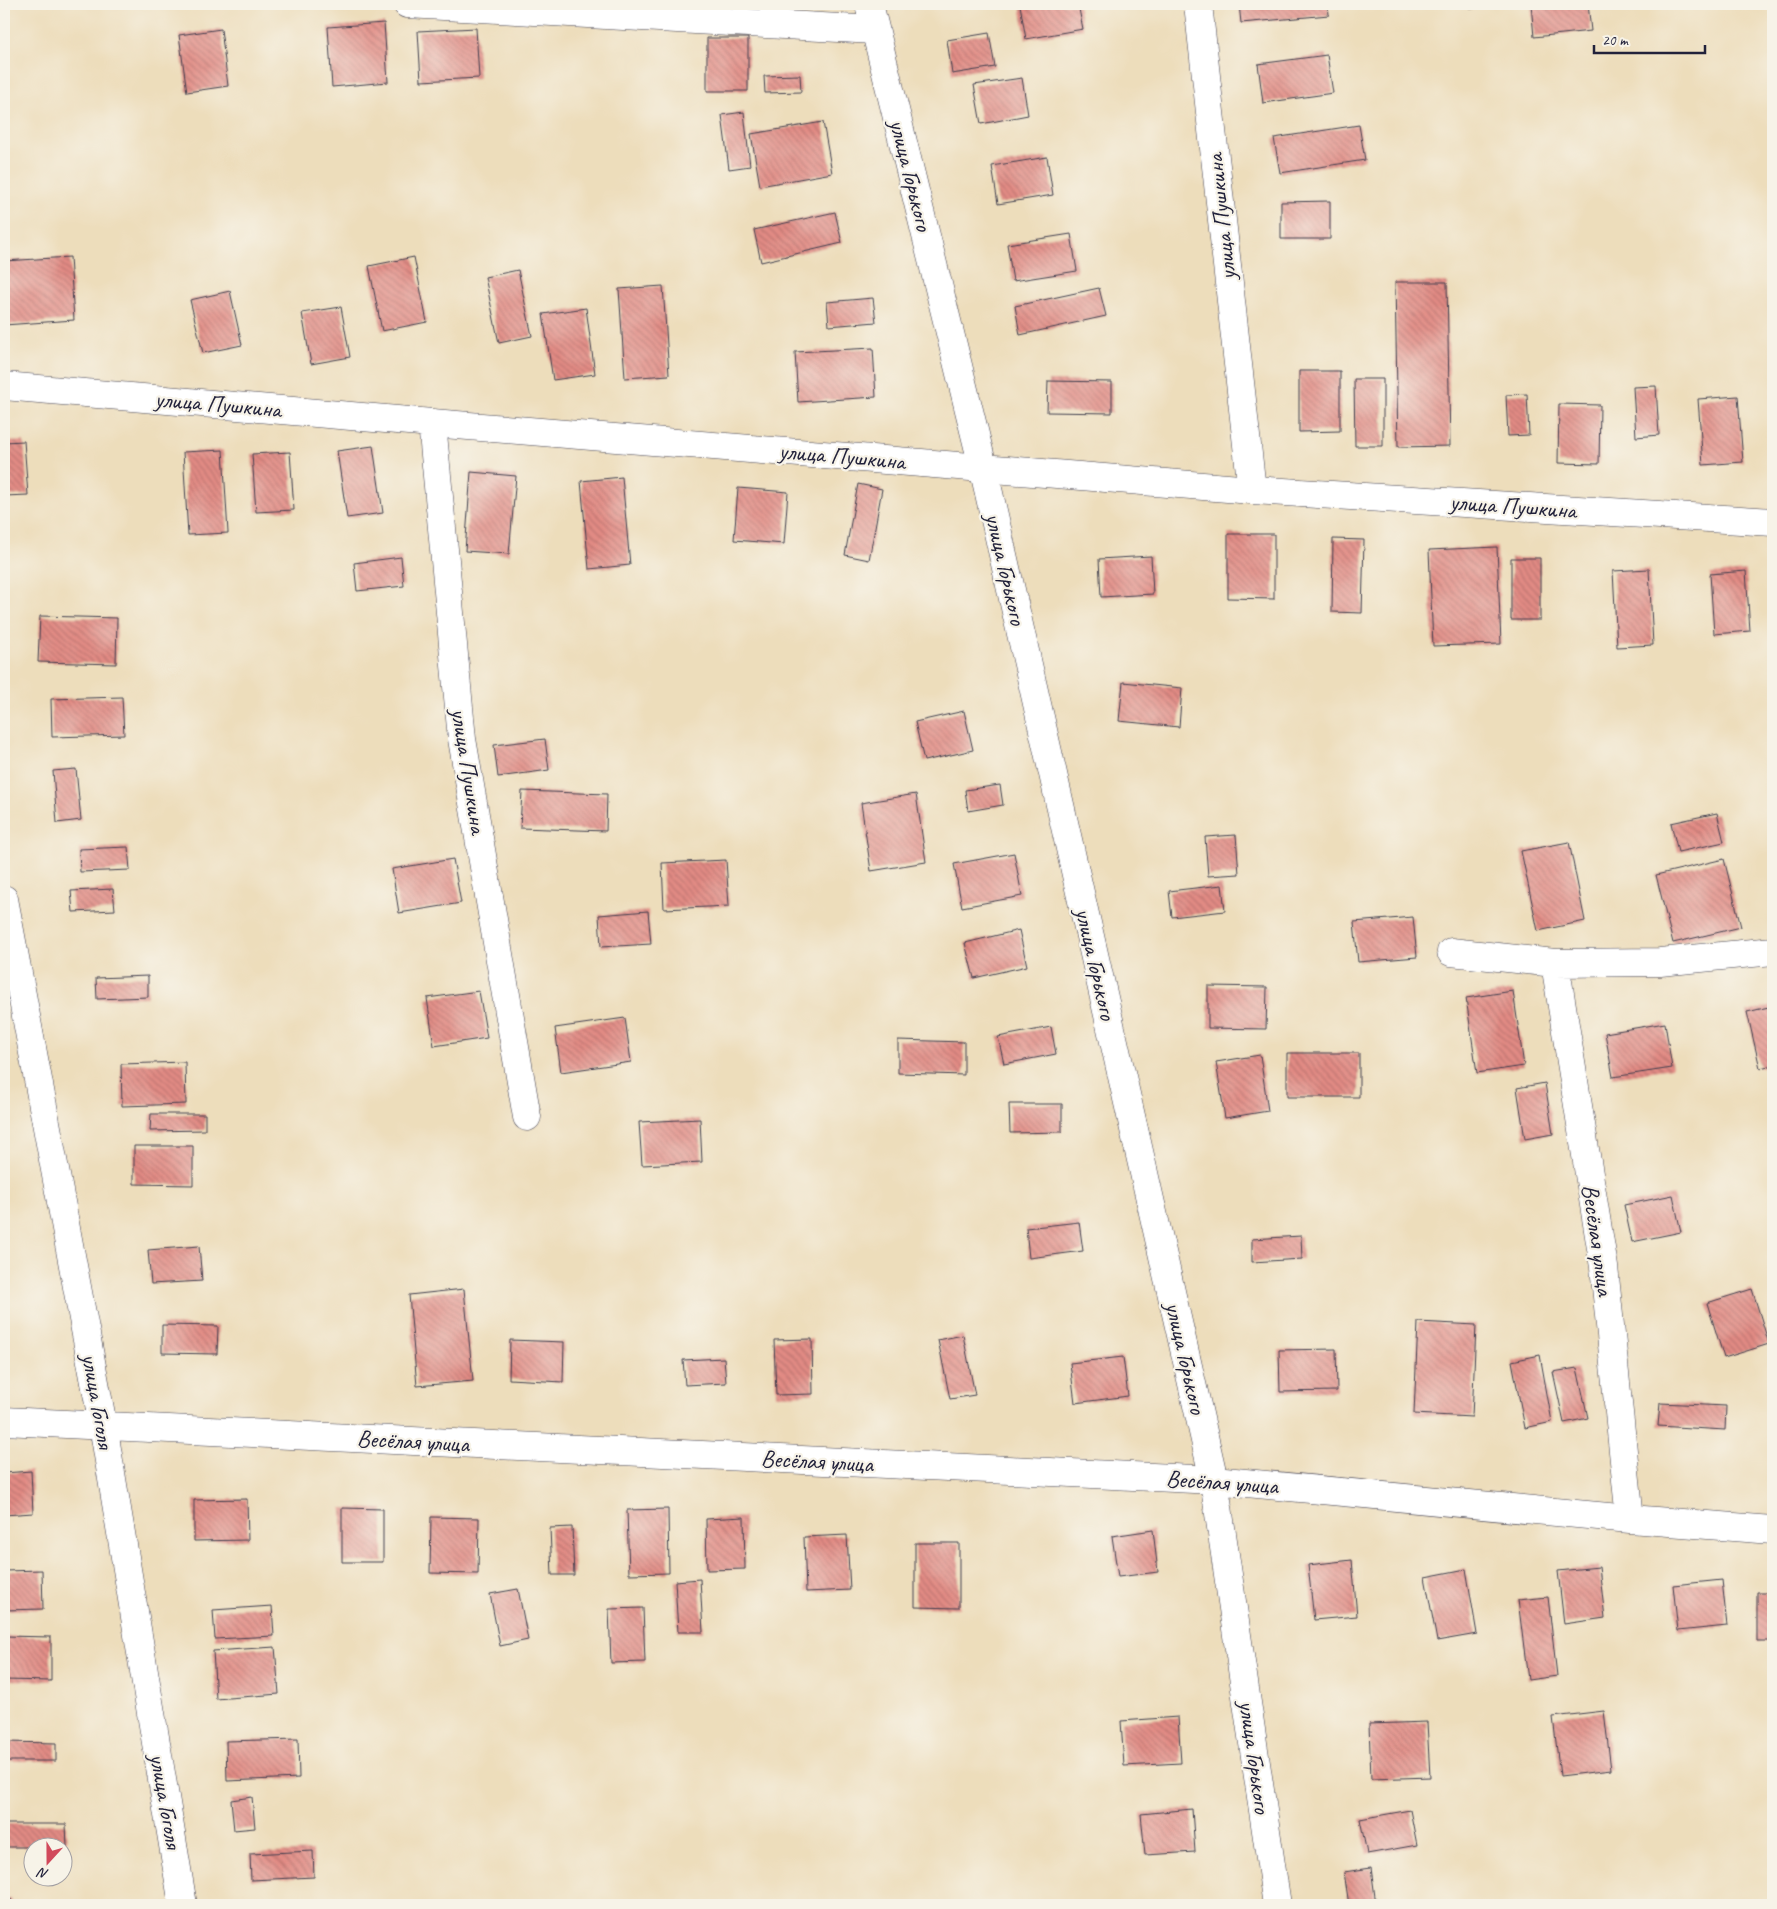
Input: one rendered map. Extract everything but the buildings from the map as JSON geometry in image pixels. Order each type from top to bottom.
[{"type":"street","points":[[406,4],[875,30]]},
{"type":"street","name":"улица Горького","points":[[869,4],[983,468],[1214,1480],[1276,1905]]},
{"type":"street","name":"улица Пушкина","points":[[1198,4],[1252,490]]},
{"type":"street","name":"улица Пушкина","points":[[4,386],[1252,490],[1773,522]]},
{"type":"street","name":"улица Пушкина","points":[[432,423],[462,739],[527,1117]]},
{"type":"street","name":"улица Гоголя","points":[[4,899],[103,1426],[183,1905]]},
{"type":"street","points":[[1450,952],[1555,963],[1660,962],[1773,951]]},
{"type":"street","name":"Весёлая улица","points":[[1555,963],[1604,1267],[1630,1519]]},
{"type":"street","name":"Весёлая улица","points":[[4,1421],[1214,1480],[1630,1519],[1773,1530]]}]
